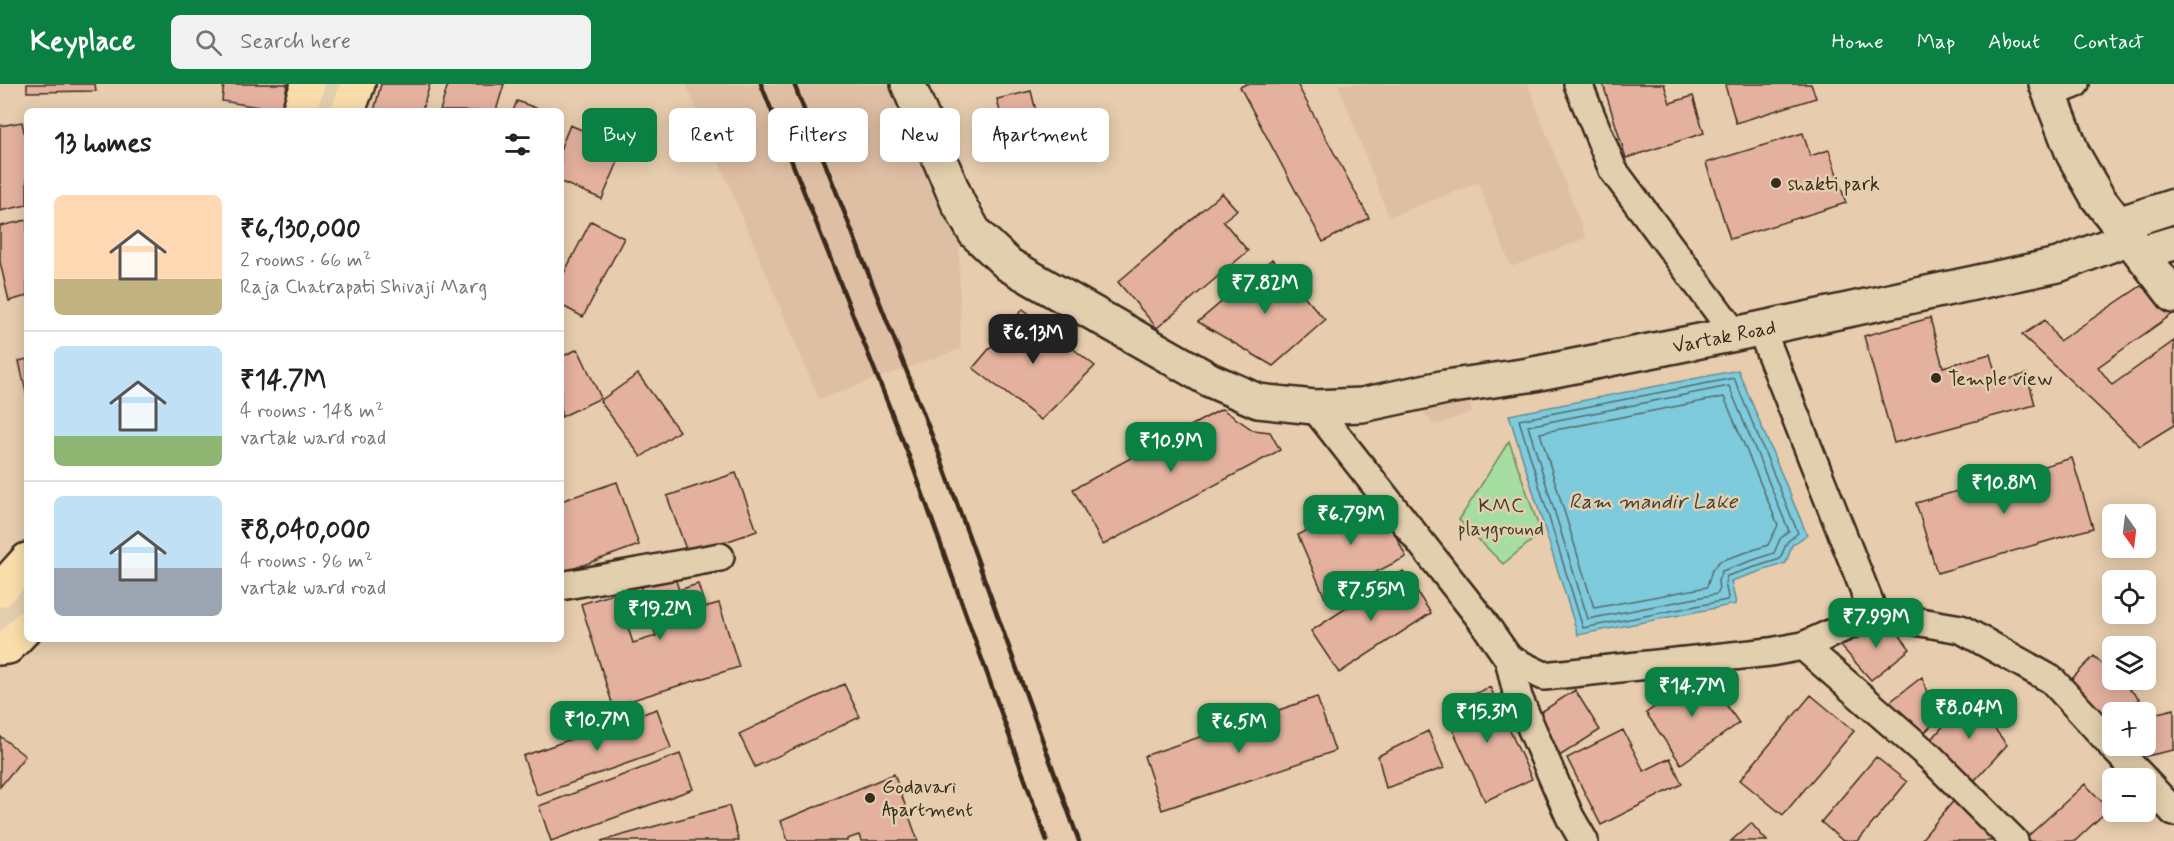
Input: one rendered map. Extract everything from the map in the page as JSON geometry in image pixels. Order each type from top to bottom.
[{"type":"main road","points":[[299,108],[308,84]]},
{"type":"main road","points":[[349,108],[358,84]]},
{"type":"main road","points":[[0,648],[8,647],[13,608],[24,571]]},
{"type":"street","points":[[318,108],[326,84]]},
{"type":"street","name":"Vartak Road","points":[[908,84],[958,203],[975,233],[1009,265],[1210,380],[1258,401],[1314,406],[1362,405],[1446,387],[1529,375],[1748,332],[2058,265],[2129,238],[2174,206]]},
{"type":"street","points":[[1578,84],[1613,170],[1748,332],[1874,614]]},
{"type":"street","points":[[2057,87],[2073,154],[2098,198],[2174,296]]},
{"type":"street","name":"Vartak Road","points":[[2129,238],[2174,243]]},
{"type":"street","points":[[1314,406],[1481,619],[1509,659],[1518,697],[1570,817],[1584,841]]},
{"type":"street","points":[[564,585],[720,557]]},
{"type":"street","points":[[1509,659],[1544,675],[1770,652],[1803,646],[1874,614],[1961,629],[2052,680],[2102,734]]},
{"type":"street","points":[[1803,646],[1930,757],[2014,841]]},
{"type":"street","points":[[2122,756],[2133,768]]},
{"type":"street","points":[[2156,793],[2174,812]]},
{"type":"shaded area","points":[[686,84],[897,84],[906,108],[880,108],[880,162],[928,162],[959,242],[961,349],[819,399],[719,162],[756,162],[756,108],[696,108]]},
{"type":"shaded area","points":[[1338,84],[1528,84],[1586,238],[1511,267],[1478,183],[1389,217]]},
{"type":"shaded area","points":[[1466,389],[1472,412],[1435,425],[1415,403]]},
{"type":"green space","name":"KMC playground","points":[[1509,441],[1541,533],[1503,564],[1459,520]]},
{"type":"water","name":"Ram mandir Lake","points":[[1738,370],[1807,535],[1792,545],[1786,563],[1731,581],[1736,604],[1578,635],[1509,415]]},
{"type":"building","points":[[27,84],[95,84],[96,91],[27,92]]},
{"type":"building","points":[[224,84],[287,84],[283,108],[265,108],[222,101]]},
{"type":"building","points":[[381,84],[430,84],[423,108],[375,108]]},
{"type":"building","points":[[448,84],[504,84],[497,108],[441,108]]},
{"type":"building","points":[[1246,84],[1297,84],[1369,218],[1323,242],[1240,87]]},
{"type":"building","points":[[1603,84],[1664,84],[1670,103],[1693,96],[1704,133],[1626,158]]},
{"type":"building","points":[[1811,84],[1816,98],[1736,123],[1725,85]]},
{"type":"building","points":[[1031,91],[1035,108],[999,108],[997,99]]},
{"type":"building","points":[[517,101],[536,108],[514,108]]},
{"type":"building","points":[[22,122],[24,206],[0,211],[0,126]]},
{"type":"building","points":[[570,125],[582,130],[582,162],[618,162],[602,199],[564,183],[564,140]]},
{"type":"building","name":"shakti park","points":[[1803,133],[1810,156],[1829,150],[1846,203],[1730,239],[1706,163]]},
{"type":"building","points":[[1222,193],[1237,210],[1223,221],[1248,251],[1157,328],[1118,282]]},
{"type":"building","points":[[24,221],[24,297],[9,301],[0,262],[0,226]]},
{"type":"building","points":[[591,221],[624,238],[583,317],[564,307],[564,273]]},
{"type":"building","points":[[1272,259],[1325,320],[1273,366],[1198,322]]},
{"type":"building","points":[[2141,286],[2174,313],[2098,367],[2112,385],[2174,341],[2174,425],[2140,446],[2022,335],[2045,320],[2059,341]]},
{"type":"building","points":[[1023,309],[1095,366],[1041,420],[973,368]]},
{"type":"building","name":"Temple view","points":[[1930,318],[1943,367],[1990,354],[1998,382],[2027,374],[2035,405],[1894,443],[1864,336]]},
{"type":"building","points":[[578,349],[601,398],[564,416],[564,356]]},
{"type":"building","points":[[24,360],[24,384],[19,361]]},
{"type":"building","points":[[638,374],[679,431],[641,457],[600,401]]},
{"type":"building","points":[[1222,409],[1253,430],[1270,432],[1280,450],[1103,545],[1073,489]]},
{"type":"building","points":[[2072,458],[2093,528],[1937,573],[1916,503]]},
{"type":"building","points":[[736,473],[757,531],[688,555],[667,496]]},
{"type":"building","points":[[617,482],[639,545],[564,572],[564,500]]},
{"type":"building","points":[[1376,495],[1406,557],[1325,598],[1298,535]]},
{"type":"building","points":[[1403,571],[1431,613],[1339,673],[1311,631]]},
{"type":"building","points":[[674,575],[679,590],[698,584],[705,607],[719,603],[739,667],[613,706],[581,604],[617,593],[633,643],[656,636],[640,585]]},
{"type":"building","points":[[1892,625],[1910,649],[1871,680],[1840,645],[1864,629]]},
{"type":"building","points":[[2094,656],[2102,664],[2102,690],[2130,690],[2140,699],[2137,702],[2102,702],[2102,719],[2066,685]]},
{"type":"building","points":[[1704,673],[1739,723],[1681,764],[1646,713]]},
{"type":"building","points":[[1922,677],[1936,721],[1922,735],[1886,705]]},
{"type":"building","points":[[844,684],[860,717],[755,767],[739,734]]},
{"type":"building","points":[[1490,687],[1532,779],[1485,801],[1443,708]]},
{"type":"building","points":[[1575,690],[1600,730],[1558,757],[1532,718]]},
{"type":"building","points":[[1811,695],[1854,731],[1783,815],[1740,780]]},
{"type":"building","points":[[1969,695],[2007,745],[1975,780],[1929,743]]},
{"type":"building","points":[[1317,697],[1335,751],[1162,810],[1144,756]]},
{"type":"building","points":[[657,709],[671,748],[537,795],[523,756]]},
{"type":"building","points":[[2174,709],[2174,750],[2156,754],[2156,713]]},
{"type":"building","points":[[1623,730],[1644,771],[1670,758],[1682,784],[1601,825],[1567,758]]},
{"type":"building","points":[[1428,731],[1444,768],[1386,788],[1378,756]]},
{"type":"building","points":[[0,736],[25,756],[0,787]]},
{"type":"building","points":[[680,754],[693,789],[551,841],[539,806]]},
{"type":"building","points":[[1876,757],[1907,782],[1858,841],[1843,841],[1821,822]]},
{"type":"building","name":"Godavari Apartment","points":[[894,774],[918,841],[861,841],[859,835],[847,841],[788,841],[781,821]]},
{"type":"building","points":[[2085,784],[2102,802],[2102,816],[2075,841],[2031,841],[2027,837]]},
{"type":"building","points":[[1956,798],[1996,841],[1920,841]]},
{"type":"building","points":[[729,806],[739,841],[601,841]]},
{"type":"building","points":[[1751,823],[1767,841],[1731,841]]},
{"type":"railway","points":[[761,84],[912,464],[1047,841]]},
{"type":"railway","points":[[794,84],[938,451],[1079,841]]},
{"type":"place","name":"shakti park","points":[[1776,183]]},
{"type":"place","name":"Temple view","points":[[1936,378]]},
{"type":"place","name":"Godavari Apartment","points":[[870,798]]}]
